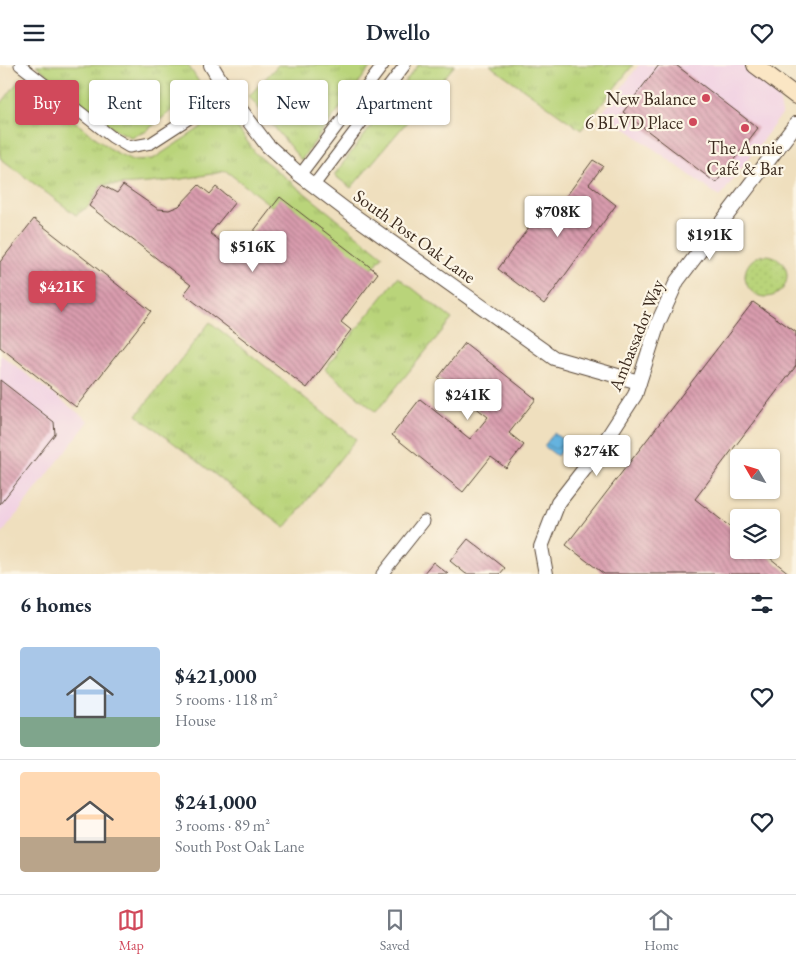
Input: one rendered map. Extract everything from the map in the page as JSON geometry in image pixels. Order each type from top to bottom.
[{"type":"main road","points":[[755,65],[796,96]]},
{"type":"street","points":[[20,65],[112,137],[130,147],[151,143],[179,125]]},
{"type":"street","name":"South Post Oak Lane","points":[[211,65],[220,80]]},
{"type":"street","points":[[300,175],[383,65]]},
{"type":"street","points":[[314,185],[405,65]]},
{"type":"street","name":"South Post Oak Lane","points":[[248,120],[267,145],[300,175],[505,324],[554,357],[639,382]]},
{"type":"street","name":"Ambassador Way","points":[[546,574],[541,547],[558,503],[600,449],[634,395],[658,323],[677,281],[796,124]]},
{"type":"street","points":[[382,574],[424,521]]},
{"type":"shaded area","points":[[639,65],[742,65],[778,93],[782,114],[720,197],[603,112]]},
{"type":"shaded area","points":[[0,354],[89,421],[0,536]]},
{"type":"green space","points":[[36,65],[188,65],[198,80],[170,80],[170,112],[160,120],[160,80],[89,80],[89,109],[79,101],[79,80],[54,80]]},
{"type":"green space","points":[[278,65],[372,65],[361,80],[338,80],[338,110],[328,124],[328,80],[264,80]]},
{"type":"green space","points":[[418,65],[455,65],[442,80],[407,80]]},
{"type":"green space","points":[[490,65],[633,65],[581,130]]},
{"type":"green space","points":[[15,86],[15,125],[79,125],[113,151],[132,160],[153,159],[205,125],[236,125],[256,154],[383,256],[365,278],[226,171],[164,181],[102,185],[89,206],[76,215],[0,158],[0,105]]},
{"type":"green space","points":[[258,86],[258,107],[249,96]]},
{"type":"green space","points":[[108,125],[154,125],[145,132],[131,137]]},
{"type":"green space","points":[[273,125],[327,125],[301,160]]},
{"type":"green space","points":[[372,125],[404,125],[351,188],[334,175]]},
{"type":"green space","points":[[762,255],[770,255],[781,261],[787,276],[781,291],[770,297],[762,297],[751,291],[745,280],[745,272],[751,261]]},
{"type":"green space","points":[[398,277],[452,319],[376,412],[325,369]]},
{"type":"green space","points":[[210,322],[356,439],[285,528],[137,415]]},
{"type":"water","points":[[554,433],[567,443],[557,456],[544,446]]},
{"type":"building","name":"6 BLVD Place","points":[[659,65],[676,65],[758,128],[716,183],[623,112]]},
{"type":"building","points":[[593,160],[603,166],[589,184],[616,205],[544,304],[498,269],[547,203],[556,210]]},
{"type":"building","points":[[102,185],[117,193],[123,185],[158,209],[169,210],[179,206],[199,185],[210,194],[216,187],[235,202],[210,233],[236,254],[280,197],[378,273],[341,322],[351,330],[307,388],[184,294],[191,285],[89,206]]},
{"type":"building","points":[[34,219],[151,311],[76,407],[0,347],[0,262]]},
{"type":"building","points":[[753,302],[796,332],[796,366],[733,449],[730,449],[730,453],[695,499],[730,527],[730,559],[771,559],[790,574],[604,574],[566,545]]},
{"type":"building","points":[[465,343],[536,399],[509,433],[524,445],[506,468],[491,457],[463,492],[392,435],[420,399],[470,439],[488,417],[438,378]]},
{"type":"building","points":[[0,380],[54,422],[55,434],[0,504]]},
{"type":"building","points":[[468,539],[505,568],[500,574],[466,574],[450,561]]},
{"type":"building","points":[[433,562],[448,574],[423,574]]},
{"type":"place","name":"New Balance","points":[[706,98]]},
{"type":"place","name":"6 BLVD Place","points":[[693,122]]},
{"type":"place","name":"The Annie Café & Bar","points":[[745,128]]}]
